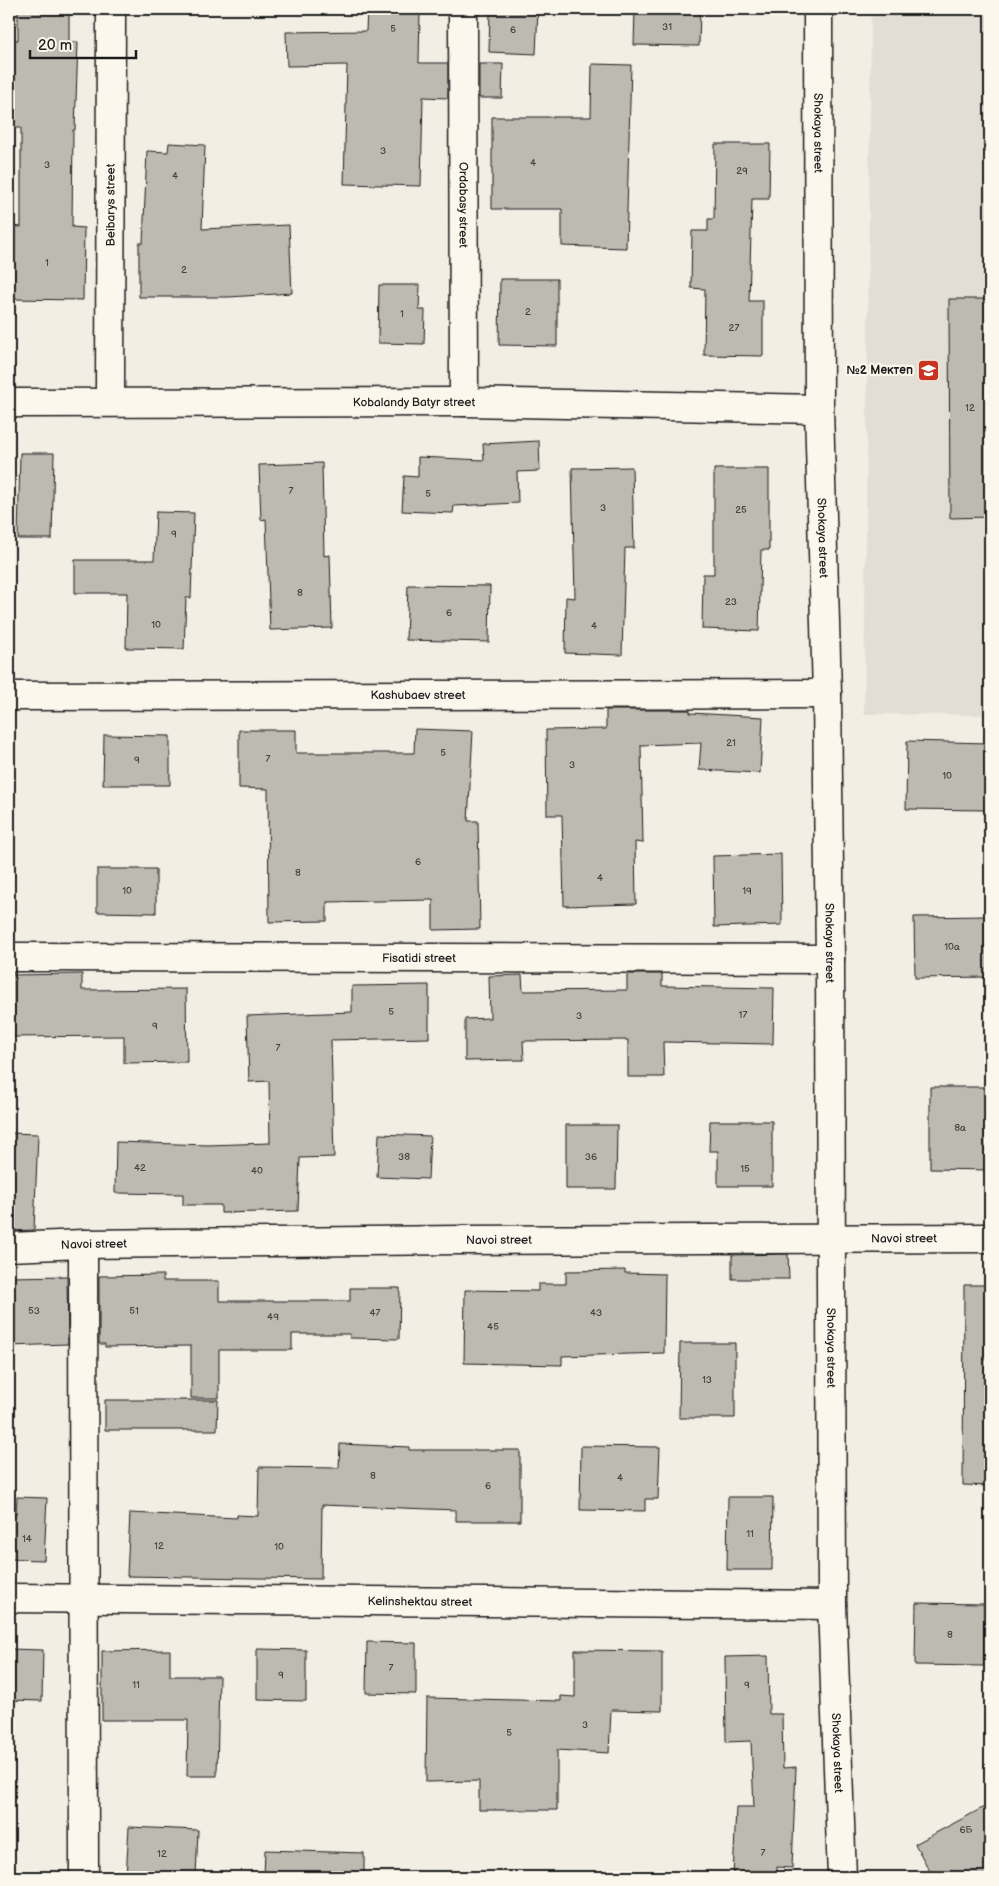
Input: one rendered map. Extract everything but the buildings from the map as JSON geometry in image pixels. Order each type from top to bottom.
[{"type":"street","name":"Beibarys street","points":[[110,401],[111,9]]},
{"type":"street","name":"Ordabasy street","points":[[463,9],[464,402]]},
{"type":"street","name":"Shokaya street","points":[[818,9],[818,409],[827,694],[833,1240],[832,1605],[842,1877]]},
{"type":"street","name":"Kobalandy Batyr street","points":[[9,403],[110,401],[464,402],[818,409]]},
{"type":"street","name":"Kashubaev street","points":[[9,696],[827,694]]},
{"type":"street","name":"Fisatidi street","points":[[9,957],[830,958]]},
{"type":"street","name":"Navoi street","points":[[9,1247],[83,1244],[460,1240],[990,1238]]},
{"type":"street","points":[[83,1244],[82,1598],[84,1877]]},
{"type":"street","name":"Kelinshektau street","points":[[9,1598],[832,1605]]},
{"type":"shaded area","name":"№2 Мектеп","points":[[871,9],[990,9],[990,715],[864,714]]},
{"type":"place","name":"№2 Мектеп","points":[[929,370]]}]
